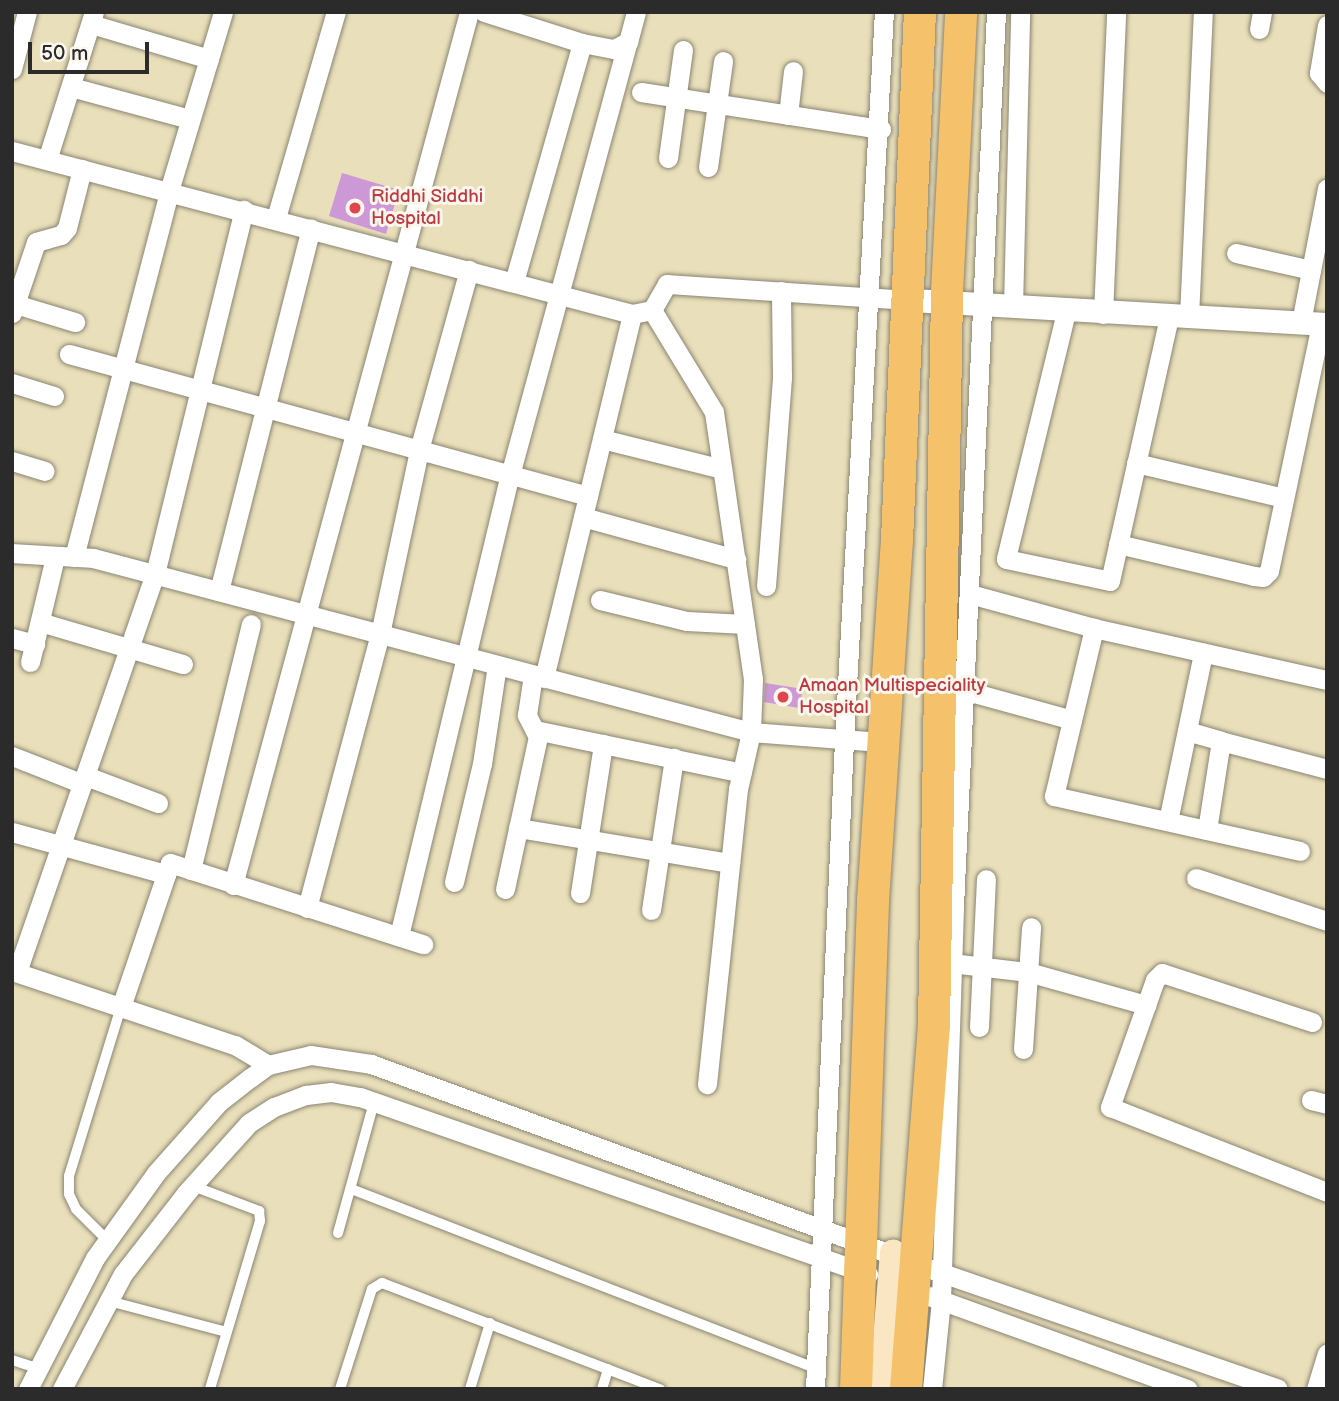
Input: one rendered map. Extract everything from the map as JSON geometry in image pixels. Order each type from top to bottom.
[{"type":"highway","points":[[906,1389],[884,1265],[881,742],[909,300],[920,12]]},
{"type":"highway","points":[[856,1389],[934,1025],[952,692],[948,301],[961,12]]},
{"type":"main road","points":[[868,1389],[884,1265]]},
{"type":"main road","points":[[882,1389],[884,1265]]},
{"type":"street","points":[[12,69],[27,12]]},
{"type":"street","points":[[12,638],[33,653],[40,622],[65,557],[121,369],[169,191],[223,12]]},
{"type":"street","points":[[276,218],[336,12]]},
{"type":"street","points":[[233,885],[469,12]]},
{"type":"street","points":[[484,12],[582,43],[614,49],[628,42]]},
{"type":"street","points":[[399,936],[510,475],[558,294],[586,209],[636,12]]},
{"type":"street","points":[[815,1389],[866,297],[881,129],[884,12]]},
{"type":"street","points":[[932,1389],[942,1273],[951,963],[952,692],[970,594],[996,12]]},
{"type":"street","points":[[1013,307],[1020,12]]},
{"type":"street","points":[[1102,314],[1116,12]]},
{"type":"street","points":[[1066,312],[1006,559],[1110,582],[1136,463],[1179,316],[1203,12]]},
{"type":"street","points":[[47,160],[92,18],[209,59]]},
{"type":"street","points":[[1327,25],[1319,73],[1327,83]]},
{"type":"street","points":[[514,282],[582,43]]},
{"type":"street","points":[[668,158],[683,50]]},
{"type":"street","points":[[708,167],[723,61]]},
{"type":"street","points":[[788,115],[793,71]]},
{"type":"street","points":[[71,87],[190,119]]},
{"type":"street","points":[[641,92],[881,129]]},
{"type":"street","points":[[12,151],[276,218],[632,314],[652,310],[667,284],[948,301],[1066,312],[1316,323]]},
{"type":"street","points":[[75,322],[13,307],[36,242],[61,235],[67,228],[82,169]]},
{"type":"street","points":[[1118,544],[1263,577],[1269,571],[1316,323],[1311,271],[1327,188]]},
{"type":"street","points":[[244,210],[155,574],[63,844],[15,971],[235,1045],[268,1065]]},
{"type":"street","points":[[219,592],[262,407],[311,228]]},
{"type":"street","points":[[1236,253],[1311,271]]},
{"type":"street","points":[[307,908],[380,634],[419,450],[468,270]]},
{"type":"street","points":[[766,586],[782,377],[781,292]]},
{"type":"street","points":[[652,310],[714,412],[753,679],[751,732],[742,773],[730,863],[706,1084]]},
{"type":"street","points":[[505,889],[538,737],[527,715],[583,517],[632,314]]},
{"type":"street","points":[[69,354],[588,496]]},
{"type":"street","points":[[12,383],[54,396]]},
{"type":"street","points":[[602,439],[722,469]]},
{"type":"street","points":[[12,461],[44,471]]},
{"type":"street","points":[[1136,463],[1284,498]]},
{"type":"street","points":[[583,517],[736,559]]},
{"type":"street","points":[[12,553],[65,557],[155,574],[751,732],[881,742]]},
{"type":"street","points":[[970,594],[1094,628],[1327,680]]},
{"type":"street","points":[[600,600],[687,621],[745,624]]},
{"type":"street","points":[[40,622],[183,664]]},
{"type":"street","points":[[191,870],[251,624]]},
{"type":"street","points":[[1094,628],[1054,796],[1300,850]]},
{"type":"street","points":[[1168,821],[1203,653]]},
{"type":"street","points":[[454,881],[482,764],[485,720],[497,665]]},
{"type":"street","points":[[952,692],[1072,720]]},
{"type":"street","points":[[535,730],[742,773]]},
{"type":"street","points":[[1187,731],[1327,769]]},
{"type":"street","points":[[1207,830],[1221,741]]},
{"type":"street","points":[[580,893],[603,744]]},
{"type":"street","points":[[12,756],[158,803]]},
{"type":"street","points":[[651,910],[674,758]]},
{"type":"street","points":[[518,828],[730,863]]},
{"type":"street","points":[[12,832],[166,874]]},
{"type":"street","points":[[121,1007],[170,863],[423,943]]},
{"type":"street","points":[[1196,878],[1327,922]]},
{"type":"street","points":[[979,1027],[984,967],[986,879]]},
{"type":"street","points":[[1023,1049],[1031,927]]},
{"type":"street","points":[[951,963],[1028,972],[1146,1005]]},
{"type":"street","points":[[1312,1022],[1170,972],[1155,980],[1110,1107],[1327,1192]]},
{"type":"street","points":[[28,1389],[36,1368],[107,1241],[156,1173],[219,1102],[268,1065],[311,1055],[371,1064],[822,1227],[940,1300],[1188,1389]]},
{"type":"street","points":[[62,1389],[122,1274],[193,1186],[249,1123],[274,1107],[331,1092],[374,1102],[820,1258],[942,1273],[1278,1389]]},
{"type":"street","points":[[623,1190],[633,1160]]},
{"type":"street","points":[[1316,1389],[1327,1354]]},
{"type":"lane","points":[[107,1241],[76,1209],[69,1194],[69,1175],[121,1007]]},
{"type":"lane","points":[[338,1233],[374,1102]]},
{"type":"lane","points":[[193,1186],[259,1210],[210,1389]]},
{"type":"lane","points":[[351,1189],[816,1368]]},
{"type":"lane","points":[[340,1389],[372,1289],[382,1283],[660,1389]]},
{"type":"lane","points":[[108,1301],[226,1332]]},
{"type":"lane","points":[[470,1389],[490,1323]]},
{"type":"lane","points":[[12,1360],[36,1368]]},
{"type":"lane","points":[[601,1389],[608,1368]]},
{"type":"building","points":[[342,173],[399,190],[386,234],[329,216]]},
{"type":"building","points":[[765,683],[803,689],[799,708],[764,702]]},
{"type":"place","name":"Riddhi Siddhi Hospital","points":[[355,208]]},
{"type":"place","name":"Amaan Multispeciality Hospital","points":[[783,697]]}]
